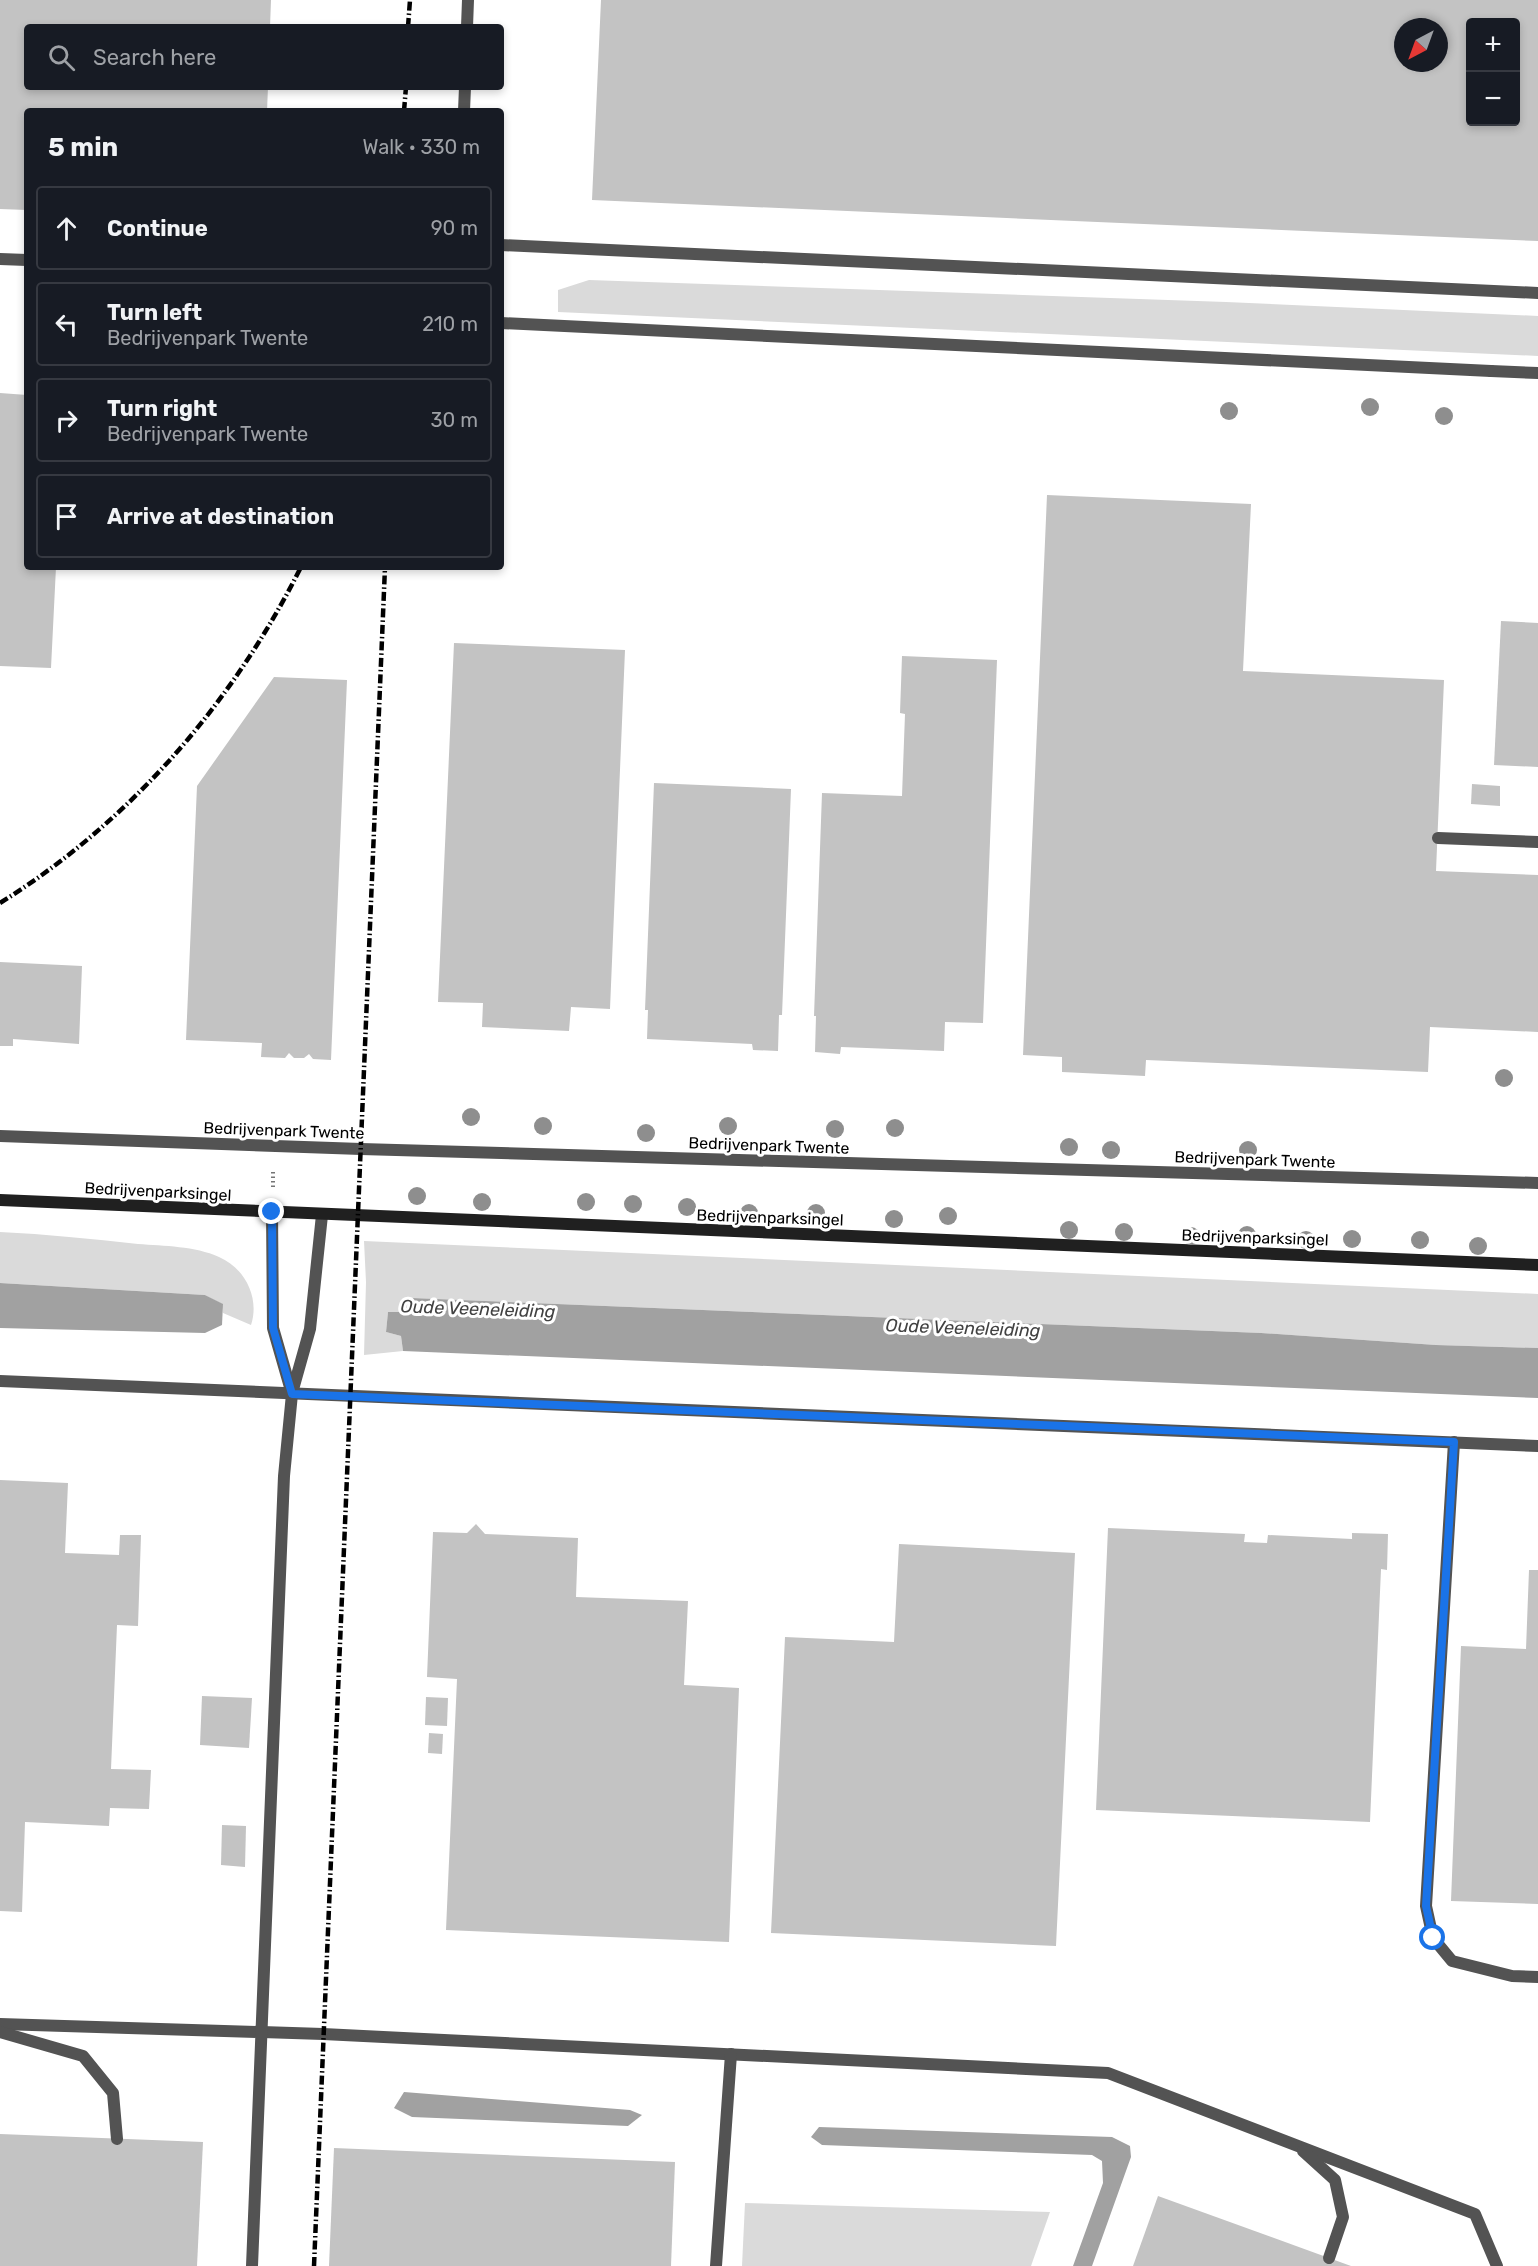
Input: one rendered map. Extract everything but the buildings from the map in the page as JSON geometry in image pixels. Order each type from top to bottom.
[{"type":"street","points":[[467,24],[468,0]]},
{"type":"street","points":[[464,108],[465,90]]},
{"type":"street","points":[[504,245],[1538,293]]},
{"type":"street","points":[[0,259],[24,261]]},
{"type":"street","points":[[504,323],[1538,374]]},
{"type":"street","points":[[1438,838],[1538,842]]},
{"type":"street","name":"Bedrijvenpark Twente","points":[[0,1136],[1538,1183]]},
{"type":"street","name":"Bedrijvenparksingel","points":[[0,1200],[1538,1265]]},
{"type":"street","points":[[272,1212],[273,1328],[292,1394]]},
{"type":"street","points":[[252,2266],[284,1476],[292,1394],[310,1329],[322,1215]]},
{"type":"street","points":[[0,1381],[1538,1446]]},
{"type":"street","points":[[1454,1442],[1426,1906],[1433,1938],[1452,1961],[1512,1976],[1538,1977]]},
{"type":"street","points":[[0,2024],[323,2034],[1108,2073],[1475,2214],[1497,2266]]},
{"type":"street","points":[[0,2032],[83,2056],[113,2093],[117,2139]]},
{"type":"street","points":[[716,2266],[731,2054]]},
{"type":"street","points":[[1296,2145],[1335,2180],[1344,2217],[1329,2258]]},
{"type":"path","points":[[272,1212],[274,1146]]},
{"type":"shaded area","points":[[589,280],[1226,302],[1538,316],[1538,356],[558,312],[558,290]]},
{"type":"shaded area","points":[[0,1232],[179,1247],[210,1253],[228,1262],[243,1276],[252,1295],[251,1325],[223,1313],[222,1304],[205,1295],[0,1283]]},
{"type":"shaded area","points":[[364,1241],[1538,1294],[1538,1348],[1436,1345],[1261,1333],[412,1298],[401,1312],[388,1312],[386,1332],[401,1336],[403,1351],[364,1355],[366,1282]]},
{"type":"shaded area","points":[[745,2203],[1050,2212],[1031,2266],[742,2266]]},
{"type":"water","points":[[0,1283],[205,1295],[223,1304],[222,1325],[205,1333],[0,1328]]},
{"type":"water","name":"Oude Veeneleiding","points":[[412,1298],[1261,1333],[1436,1345],[1538,1348],[1538,1398],[403,1351],[401,1336],[386,1332],[388,1312],[401,1312]]},
{"type":"water","points":[[404,2092],[630,2110],[642,2115],[628,2126],[412,2117],[394,2108]]},
{"type":"water","points":[[819,2127],[1112,2137],[1130,2146],[1131,2157],[1092,2266],[1073,2266],[1103,2183],[1102,2161],[1092,2155],[822,2145],[811,2137]]},
{"type":"railway","points":[[408,24],[410,0]]},
{"type":"railway","points":[[404,108],[406,90]]},
{"type":"railway","points":[[0,903],[47,871],[92,835],[174,756],[244,665],[299,570]]},
{"type":"railway","points":[[314,2266],[385,570]]},
{"type":"route","points":[[272,1212],[273,1328],[292,1394],[1454,1442],[1426,1906],[1433,1938]]}]
